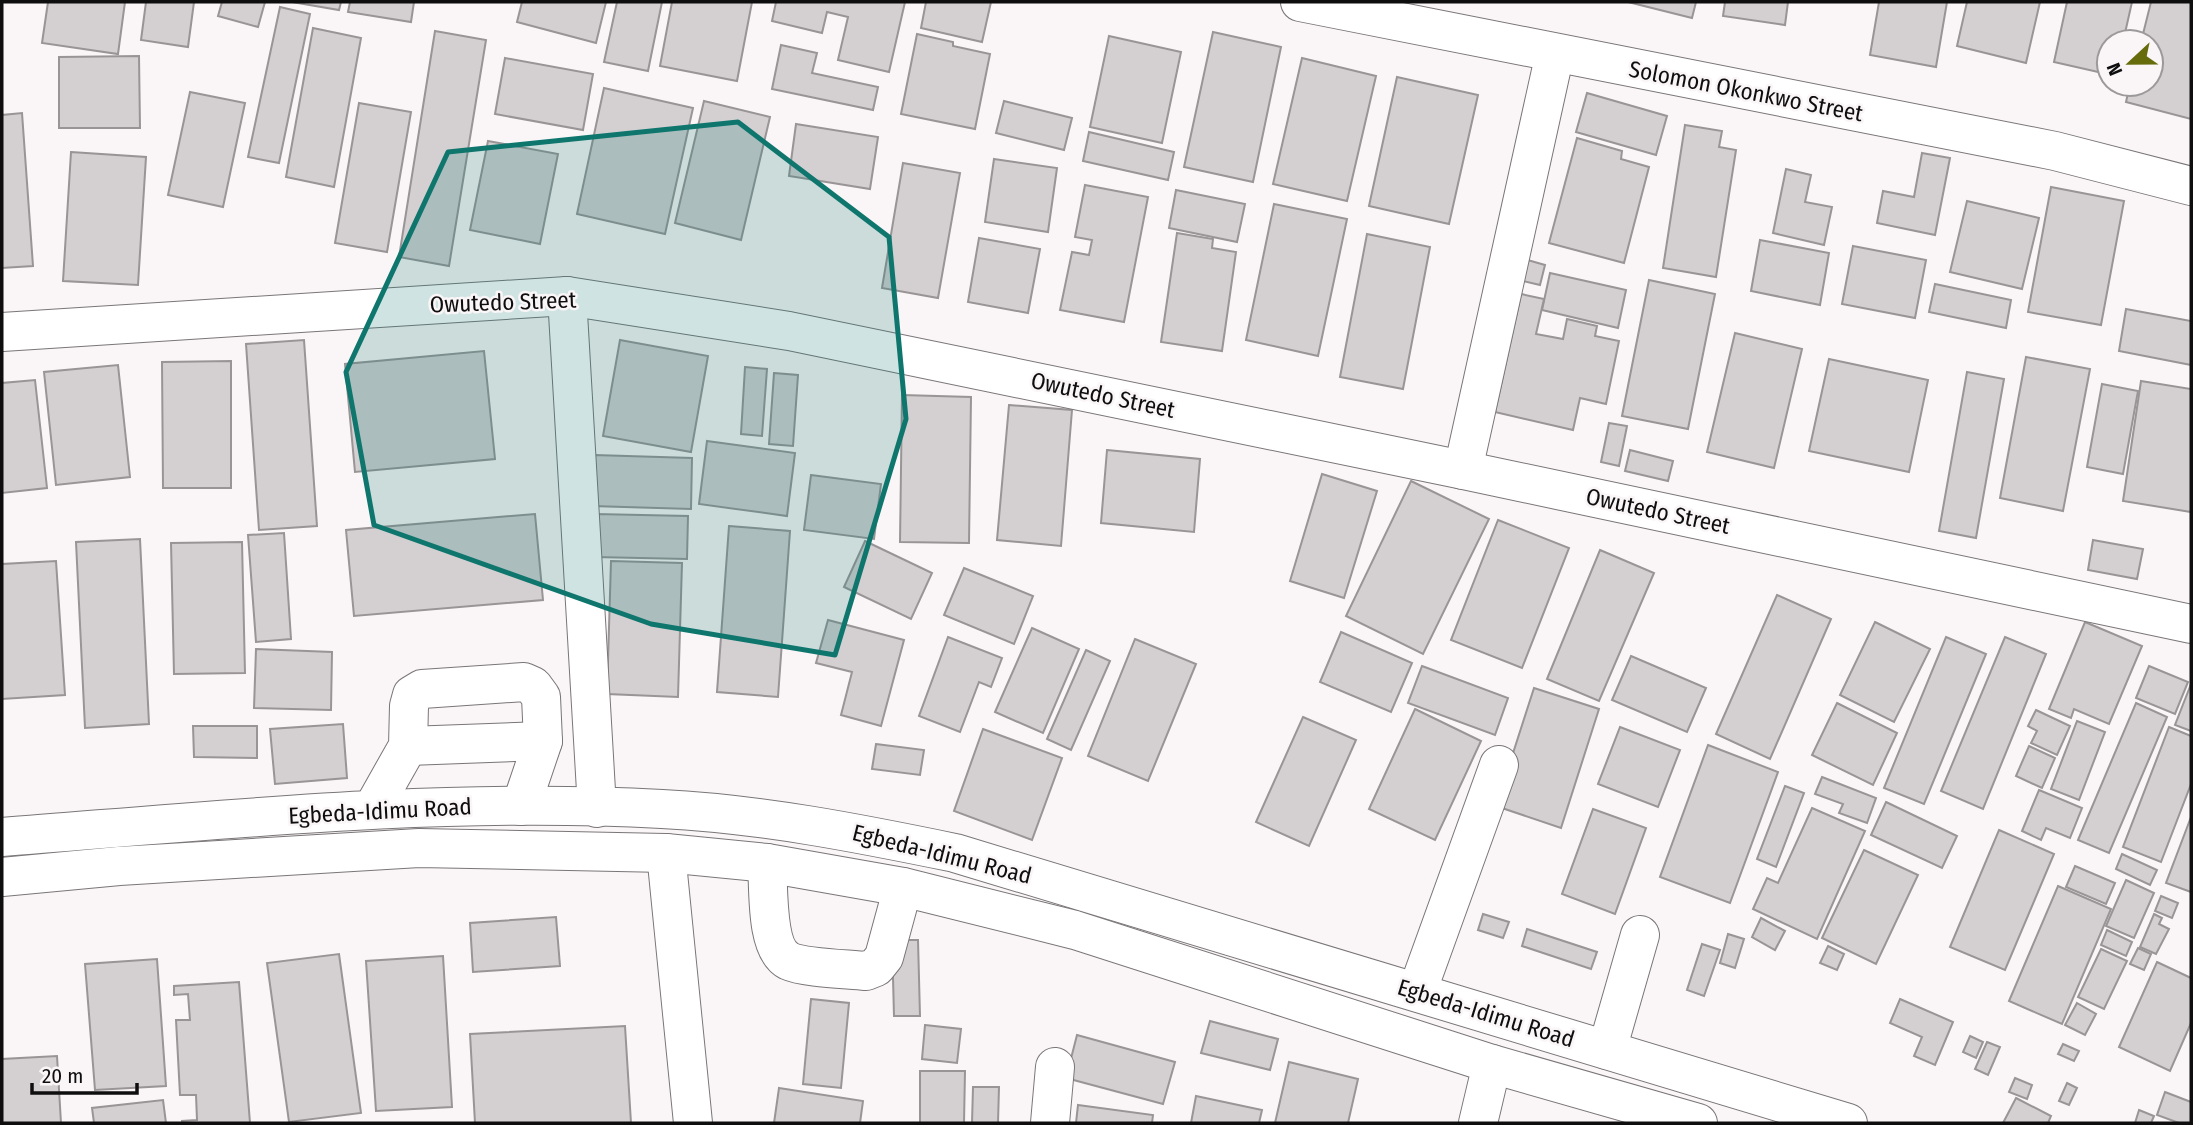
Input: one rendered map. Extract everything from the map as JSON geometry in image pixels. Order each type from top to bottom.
[{"type":"street","name":"Solomon Okonkwo Street","points":[[1300,2],[2055,151],[2191,186]]},
{"type":"street","points":[[1463,470],[1555,53]]},
{"type":"street","points":[[567,296],[597,808]]},
{"type":"street","name":"Owutedo Street","points":[[2,332],[567,296],[789,331],[2191,624]]},
{"type":"street","points":[[373,808],[408,746],[409,706],[412,695],[422,689],[524,682],[534,686],[541,698],[543,741],[521,806]]},
{"type":"street","points":[[408,746],[543,741]]},
{"type":"street","points":[[1417,992],[1499,765]]},
{"type":"street","name":"Egbeda-Idimu Road","points":[[2,837],[373,808],[521,806],[663,809],[828,826],[955,853],[1848,1123]]},
{"type":"street","name":"Egbeda-Idimu Road","points":[[2,877],[146,864],[419,848],[666,853],[767,863],[902,887],[1075,930],[1492,1064],[1698,1123]]},
{"type":"street","points":[[666,853],[693,1123]]},
{"type":"street","points":[[767,863],[773,941],[780,955],[791,962],[866,971],[876,967],[884,957],[902,887]]},
{"type":"street","points":[[1607,1050],[1640,935]]},
{"type":"street","points":[[1478,1123],[1492,1064]]},
{"type":"street","points":[[1050,1123],[1055,1066]]},
{"type":"highlighted area","points":[[738,122],[889,237],[906,419],[835,655],[651,624],[374,525],[346,372],[448,152]]},
{"type":"building","points":[[48,2],[125,2],[118,54],[42,43]]},
{"type":"building","points":[[146,2],[194,2],[188,47],[141,40]]},
{"type":"building","points":[[222,2],[265,2],[258,27],[218,16]]},
{"type":"building","points":[[292,2],[341,2],[339,10]]},
{"type":"building","points":[[350,2],[414,2],[411,22],[348,12]]},
{"type":"building","points":[[522,2],[606,2],[596,43],[517,22]]},
{"type":"building","points":[[617,2],[662,2],[648,71],[604,62]]},
{"type":"building","points":[[672,2],[752,2],[737,81],[660,66]]},
{"type":"building","points":[[776,2],[905,2],[889,72],[838,60],[848,17],[827,12],[822,33],[772,21]]},
{"type":"building","points":[[926,2],[991,2],[982,42],[921,28]]},
{"type":"building","points":[[1628,2],[1696,2],[1692,18]]},
{"type":"building","points":[[1725,2],[1788,2],[1785,25],[1723,16]]},
{"type":"building","points":[[1879,2],[1947,2],[1936,67],[1870,55]]},
{"type":"building","points":[[1967,2],[2040,2],[2026,63],[1957,46]]},
{"type":"building","points":[[2067,2],[2132,2],[2126,28],[2095,28],[2095,71],[2054,62]]},
{"type":"building","points":[[2151,2],[2191,2],[2191,119],[2126,102],[2127,98],[2165,98],[2165,28],[2144,28]]},
{"type":"building","points":[[280,7],[310,14],[279,163],[248,157]]},
{"type":"building","points":[[313,28],[361,38],[334,187],[286,177]]},
{"type":"building","points":[[435,31],[486,40],[449,266],[399,257]]},
{"type":"building","points":[[1213,32],[1281,47],[1253,182],[1184,167]]},
{"type":"building","points":[[917,34],[990,54],[975,129],[901,114]]},
{"type":"building","points":[[1109,36],[1181,52],[1162,143],[1090,127]]},
{"type":"building","points":[[781,45],[817,53],[812,73],[878,87],[873,110],[772,89]]},
{"type":"building","points":[[139,56],[140,128],[59,128],[59,57]]},
{"type":"building","points":[[505,58],[593,74],[583,130],[495,114]]},
{"type":"building","points":[[1302,58],[1376,76],[1347,201],[1273,184]]},
{"type":"building","points":[[1397,77],[1478,95],[1449,224],[1369,206]]},
{"type":"building","points":[[604,88],[693,108],[665,234],[577,214]]},
{"type":"building","points":[[190,92],[245,103],[223,207],[168,195]]},
{"type":"building","points":[[1587,93],[1667,116],[1656,155],[1576,132]]},
{"type":"building","points":[[704,101],[770,117],[741,240],[675,223]]},
{"type":"building","points":[[1004,101],[1072,118],[1064,150],[996,133]]},
{"type":"building","points":[[359,103],[411,112],[387,252],[335,243]]},
{"type":"building","points":[[22,113],[33,266],[2,268],[2,115]]},
{"type":"building","points":[[796,124],[878,137],[870,189],[789,176]]},
{"type":"building","points":[[1685,125],[1722,131],[1719,147],[1736,150],[1716,277],[1663,268]]},
{"type":"building","points":[[1089,132],[1174,152],[1168,180],[1083,161]]},
{"type":"building","points":[[1577,138],[1622,151],[1621,159],[1649,167],[1624,263],[1549,243]]},
{"type":"building","points":[[488,141],[558,154],[540,244],[470,230]]},
{"type":"building","points":[[71,152],[146,157],[138,285],[63,281]]},
{"type":"building","points":[[1922,153],[1950,158],[1935,235],[1877,223],[1883,191],[1914,197]]},
{"type":"building","points":[[994,159],[1057,168],[1048,232],[985,222]]},
{"type":"building","points":[[903,163],[960,173],[938,298],[882,288]]},
{"type":"building","points":[[1786,169],[1811,175],[1805,202],[1832,207],[1824,245],[1773,233]]},
{"type":"building","points":[[1085,185],[1148,197],[1124,322],[1060,310],[1072,252],[1089,255],[1092,240],[1075,237]]},
{"type":"building","points":[[2051,187],[2124,201],[2101,325],[2028,312]]},
{"type":"building","points":[[1176,190],[1245,204],[1237,242],[1169,228]]},
{"type":"building","points":[[1967,201],[2039,218],[2022,289],[1950,272]]},
{"type":"building","points":[[1274,204],[1347,219],[1318,356],[1246,340]]},
{"type":"building","points":[[1177,233],[1213,239],[1212,248],[1236,252],[1222,351],[1161,342]]},
{"type":"building","points":[[1367,234],[1430,247],[1403,389],[1340,377]]},
{"type":"building","points":[[979,238],[1040,249],[1028,313],[968,302]]},
{"type":"building","points":[[1760,240],[1829,253],[1820,305],[1751,291]]},
{"type":"building","points":[[1853,246],[1926,260],[1915,318],[1842,304]]},
{"type":"building","points":[[1524,259],[1545,265],[1540,285],[1519,280]]},
{"type":"building","points":[[1550,273],[1626,290],[1618,328],[1542,310]]},
{"type":"building","points":[[1649,280],[1715,294],[1688,429],[1622,416]]},
{"type":"building","points":[[1935,284],[2011,300],[2006,328],[1929,312]]},
{"type":"building","points":[[1521,294],[1544,299],[1536,334],[1563,339],[1567,319],[1597,326],[1595,336],[1619,341],[1606,404],[1580,398],[1573,430],[1495,412]]},
{"type":"building","points":[[2126,309],[2191,321],[2191,365],[2119,351]]},
{"type":"building","points":[[1735,333],[1802,349],[1774,468],[1707,452]]},
{"type":"building","points":[[304,340],[317,526],[259,530],[246,344]]},
{"type":"building","points":[[620,340],[708,356],[691,452],[603,436]]},
{"type":"building","points":[[484,351],[495,459],[355,472],[345,364]]},
{"type":"building","points":[[2026,357],[2090,369],[2063,511],[2000,498]]},
{"type":"building","points":[[1829,359],[1928,380],[1909,472],[1809,451]]},
{"type":"building","points":[[231,361],[231,488],[163,488],[162,362]]},
{"type":"building","points":[[118,365],[130,477],[56,485],[44,372]]},
{"type":"building","points":[[745,367],[767,369],[762,436],[741,434]]},
{"type":"building","points":[[1967,372],[2004,379],[1976,538],[1939,531]]},
{"type":"building","points":[[774,373],[798,375],[793,446],[769,444]]},
{"type":"building","points":[[35,380],[47,488],[2,493],[2,383]]},
{"type":"building","points":[[2141,381],[2191,389],[2191,512],[2123,501]]},
{"type":"building","points":[[2102,384],[2138,391],[2123,474],[2087,467]]},
{"type":"building","points":[[902,395],[971,397],[969,543],[900,542]]},
{"type":"building","points":[[1009,405],[1072,410],[1061,546],[997,540]]},
{"type":"building","points":[[1609,423],[1627,426],[1619,466],[1601,462]]},
{"type":"building","points":[[707,441],[795,453],[787,516],[699,504]]},
{"type":"building","points":[[1107,450],[1200,459],[1194,532],[1101,523]]},
{"type":"building","points":[[1630,450],[1673,461],[1668,481],[1625,471]]},
{"type":"building","points":[[594,455],[692,458],[691,509],[592,506]]},
{"type":"building","points":[[1322,474],[1377,491],[1344,598],[1290,581]]},
{"type":"building","points":[[811,475],[881,484],[874,539],[804,530]]},
{"type":"building","points":[[1411,481],[1489,519],[1423,654],[1346,616]]},
{"type":"building","points":[[535,514],[543,600],[354,616],[346,530]]},
{"type":"building","points":[[595,514],[688,516],[687,559],[594,557]]},
{"type":"building","points":[[1498,520],[1569,548],[1522,668],[1451,640]]},
{"type":"building","points":[[729,526],[790,531],[778,697],[717,692]]},
{"type":"building","points":[[284,533],[291,639],[256,642],[248,535]]},
{"type":"building","points":[[140,539],[149,724],[85,728],[76,542]]},
{"type":"building","points":[[2093,540],[2143,549],[2137,579],[2088,570]]},
{"type":"building","points":[[865,541],[932,573],[911,619],[844,587]]},
{"type":"building","points":[[242,542],[245,673],[174,674],[171,543]]},
{"type":"building","points":[[1600,550],[1654,573],[1599,701],[1547,679]]},
{"type":"building","points":[[56,561],[65,695],[2,699],[2,564]]},
{"type":"building","points":[[611,561],[682,563],[678,697],[607,694]]},
{"type":"building","points":[[964,568],[1033,596],[1014,644],[944,615]]},
{"type":"building","points":[[1777,595],[1831,619],[1770,759],[1716,734]]},
{"type":"building","points":[[828,620],[904,640],[881,726],[841,715],[852,672],[816,663]]},
{"type":"building","points":[[1875,622],[1930,649],[1894,722],[1840,695]]},
{"type":"building","points":[[2085,622],[2142,646],[2109,724],[2074,709],[2071,718],[2049,709]]},
{"type":"building","points":[[1032,628],[1079,649],[1043,733],[995,712]]},
{"type":"building","points":[[1341,632],[1412,663],[1391,712],[1320,682]]},
{"type":"building","points":[[948,637],[1002,658],[991,687],[979,682],[960,732],[919,716]]},
{"type":"building","points":[[1946,637],[1986,654],[1924,804],[1884,788]]},
{"type":"building","points":[[2005,637],[2046,654],[1983,809],[1941,791]]},
{"type":"building","points":[[1135,639],[1196,664],[1148,781],[1088,756]]},
{"type":"building","points":[[256,649],[332,652],[331,710],[254,708]]},
{"type":"building","points":[[1086,650],[1110,661],[1071,750],[1047,739]]},
{"type":"building","points":[[1631,656],[1706,688],[1687,732],[1612,700]]},
{"type":"building","points":[[1422,666],[1508,698],[1495,735],[1408,703]]},
{"type":"building","points":[[2149,666],[2188,682],[2175,714],[2136,698]]},
{"type":"building","points":[[2191,684],[2191,731],[2175,725]]},
{"type":"building","points":[[1534,688],[1599,709],[1561,828],[1496,806]]},
{"type":"building","points":[[1837,703],[1897,733],[1873,785],[1812,755]]},
{"type":"building","points":[[2136,703],[2167,717],[2109,853],[2078,840]]},
{"type":"building","points":[[1415,709],[1481,741],[1435,840],[1369,809]]},
{"type":"building","points":[[2036,710],[2070,726],[2057,755],[2031,743],[2037,731],[2028,726]]},
{"type":"building","points":[[1303,717],[1356,740],[1309,846],[1256,822]]},
{"type":"building","points":[[2077,721],[2105,732],[2079,800],[2051,789]]},
{"type":"building","points":[[343,724],[347,778],[275,784],[270,729]]},
{"type":"building","points":[[193,726],[257,726],[257,758],[194,757]]},
{"type":"building","points":[[1620,727],[1680,750],[1658,807],[1598,784]]},
{"type":"building","points":[[2169,727],[2191,736],[2191,784],[2161,862],[2123,847]]},
{"type":"building","points":[[983,729],[1062,758],[1032,840],[954,811]]},
{"type":"building","points":[[876,744],[924,750],[920,775],[872,769]]},
{"type":"building","points":[[1708,745],[1778,772],[1730,903],[1660,877]]},
{"type":"building","points":[[2029,746],[2055,758],[2042,788],[2016,776]]},
{"type":"building","points":[[1822,777],[1876,798],[1867,823],[1839,813],[1843,804],[1815,794]]},
{"type":"building","points":[[1785,786],[1804,793],[1776,867],[1757,859]]},
{"type":"building","points":[[2039,790],[2082,808],[2070,838],[2046,828],[2041,840],[2022,831]]},
{"type":"building","points":[[1886,802],[1957,836],[1942,868],[1871,835]]},
{"type":"building","points":[[1812,808],[1865,831],[1817,939],[1753,909],[1767,878],[1778,883]]},
{"type":"building","points":[[1593,809],[1646,828],[1615,914],[1562,894]]},
{"type":"building","points":[[2191,817],[2191,892],[2166,883]]},
{"type":"building","points":[[1999,830],[2054,854],[2005,970],[1950,947]]},
{"type":"building","points":[[1864,850],[1918,875],[1876,964],[1822,938]]},
{"type":"building","points":[[2122,854],[2157,870],[2150,885],[2116,869]]},
{"type":"building","points":[[2075,866],[2115,883],[2106,904],[2066,887]]},
{"type":"building","points":[[2126,880],[2154,893],[2134,938],[2106,926]]},
{"type":"building","points":[[2058,886],[2111,909],[2062,1024],[2009,1001]]},
{"type":"building","points":[[2161,896],[2178,903],[2172,918],[2155,911]]},
{"type":"building","points":[[1483,914],[1509,922],[1503,938],[1478,930]]},
{"type":"building","points":[[2154,914],[2162,918],[2159,924],[2169,929],[2156,954],[2140,947]]},
{"type":"building","points":[[556,917],[560,966],[473,972],[470,923]]},
{"type":"building","points":[[1761,918],[1785,931],[1775,950],[1752,937]]},
{"type":"building","points":[[1527,929],[1597,952],[1591,969],[1522,946]]},
{"type":"building","points":[[2107,930],[2132,942],[2126,956],[2101,945]]},
{"type":"building","points":[[1728,934],[1744,939],[1735,968],[1720,963]]},
{"type":"building","points":[[892,940],[918,940],[920,1016],[894,1016]]},
{"type":"building","points":[[1702,944],[1720,950],[1704,996],[1687,990]]},
{"type":"building","points":[[1828,946],[1844,954],[1837,970],[1820,963]]},
{"type":"building","points":[[2138,948],[2151,954],[2144,970],[2130,964]]},
{"type":"building","points":[[2101,949],[2127,961],[2104,1009],[2078,997]]},
{"type":"building","points":[[339,954],[361,1113],[289,1122],[267,963]]},
{"type":"building","points":[[443,956],[452,1107],[376,1111],[366,961]]},
{"type":"building","points":[[157,959],[166,1086],[95,1090],[85,964]]},
{"type":"building","points":[[2157,962],[2191,978],[2191,1023],[2170,1071],[2119,1047]]},
{"type":"building","points":[[239,982],[250,1123],[182,1123],[197,1120],[196,1095],[180,1095],[176,1020],[190,1020],[188,994],[174,995],[174,986]]},
{"type":"building","points":[[811,999],[849,1003],[841,1088],[803,1084]]},
{"type":"building","points":[[1900,999],[1953,1022],[1935,1065],[1914,1056],[1922,1037],[1890,1023]]},
{"type":"building","points":[[2077,1003],[2096,1014],[2085,1035],[2065,1025]]},
{"type":"building","points":[[1210,1021],[1278,1039],[1270,1070],[1201,1053]]},
{"type":"building","points":[[925,1025],[961,1029],[957,1063],[922,1059]]},
{"type":"building","points":[[625,1026],[631,1123],[475,1123],[470,1034]]},
{"type":"building","points":[[1077,1035],[1175,1062],[1163,1104],[1066,1078]]},
{"type":"building","points":[[1970,1036],[1983,1042],[1976,1058],[1963,1052]]},
{"type":"building","points":[[1987,1042],[2000,1047],[1988,1075],[1975,1069]]},
{"type":"building","points":[[2063,1044],[2079,1051],[2074,1061],[2058,1054]]},
{"type":"building","points":[[57,1056],[61,1123],[2,1123],[2,1059]]},
{"type":"building","points":[[1289,1062],[1358,1079],[1348,1123],[1275,1123]]},
{"type":"building","points":[[920,1071],[965,1071],[964,1123],[920,1123]]},
{"type":"building","points":[[2015,1078],[2032,1085],[2027,1099],[2009,1092]]},
{"type":"building","points":[[2067,1083],[2077,1088],[2069,1105],[2059,1101]]},
{"type":"building","points":[[973,1087],[999,1087],[998,1123],[972,1123]]},
{"type":"building","points":[[779,1088],[863,1101],[860,1123],[774,1123]]},
{"type":"building","points":[[2165,1092],[2191,1102],[2191,1123],[2179,1123],[2157,1115]]},
{"type":"building","points":[[1196,1096],[1262,1110],[1259,1123],[1191,1123]]},
{"type":"building","points":[[2016,1098],[2051,1116],[2048,1123],[2003,1123]]},
{"type":"building","points":[[163,1100],[166,1123],[94,1123],[92,1108]]},
{"type":"building","points":[[1078,1105],[1153,1115],[1152,1123],[1076,1123]]},
{"type":"building","points":[[2139,1110],[2154,1116],[2151,1123],[2135,1123]]}]
